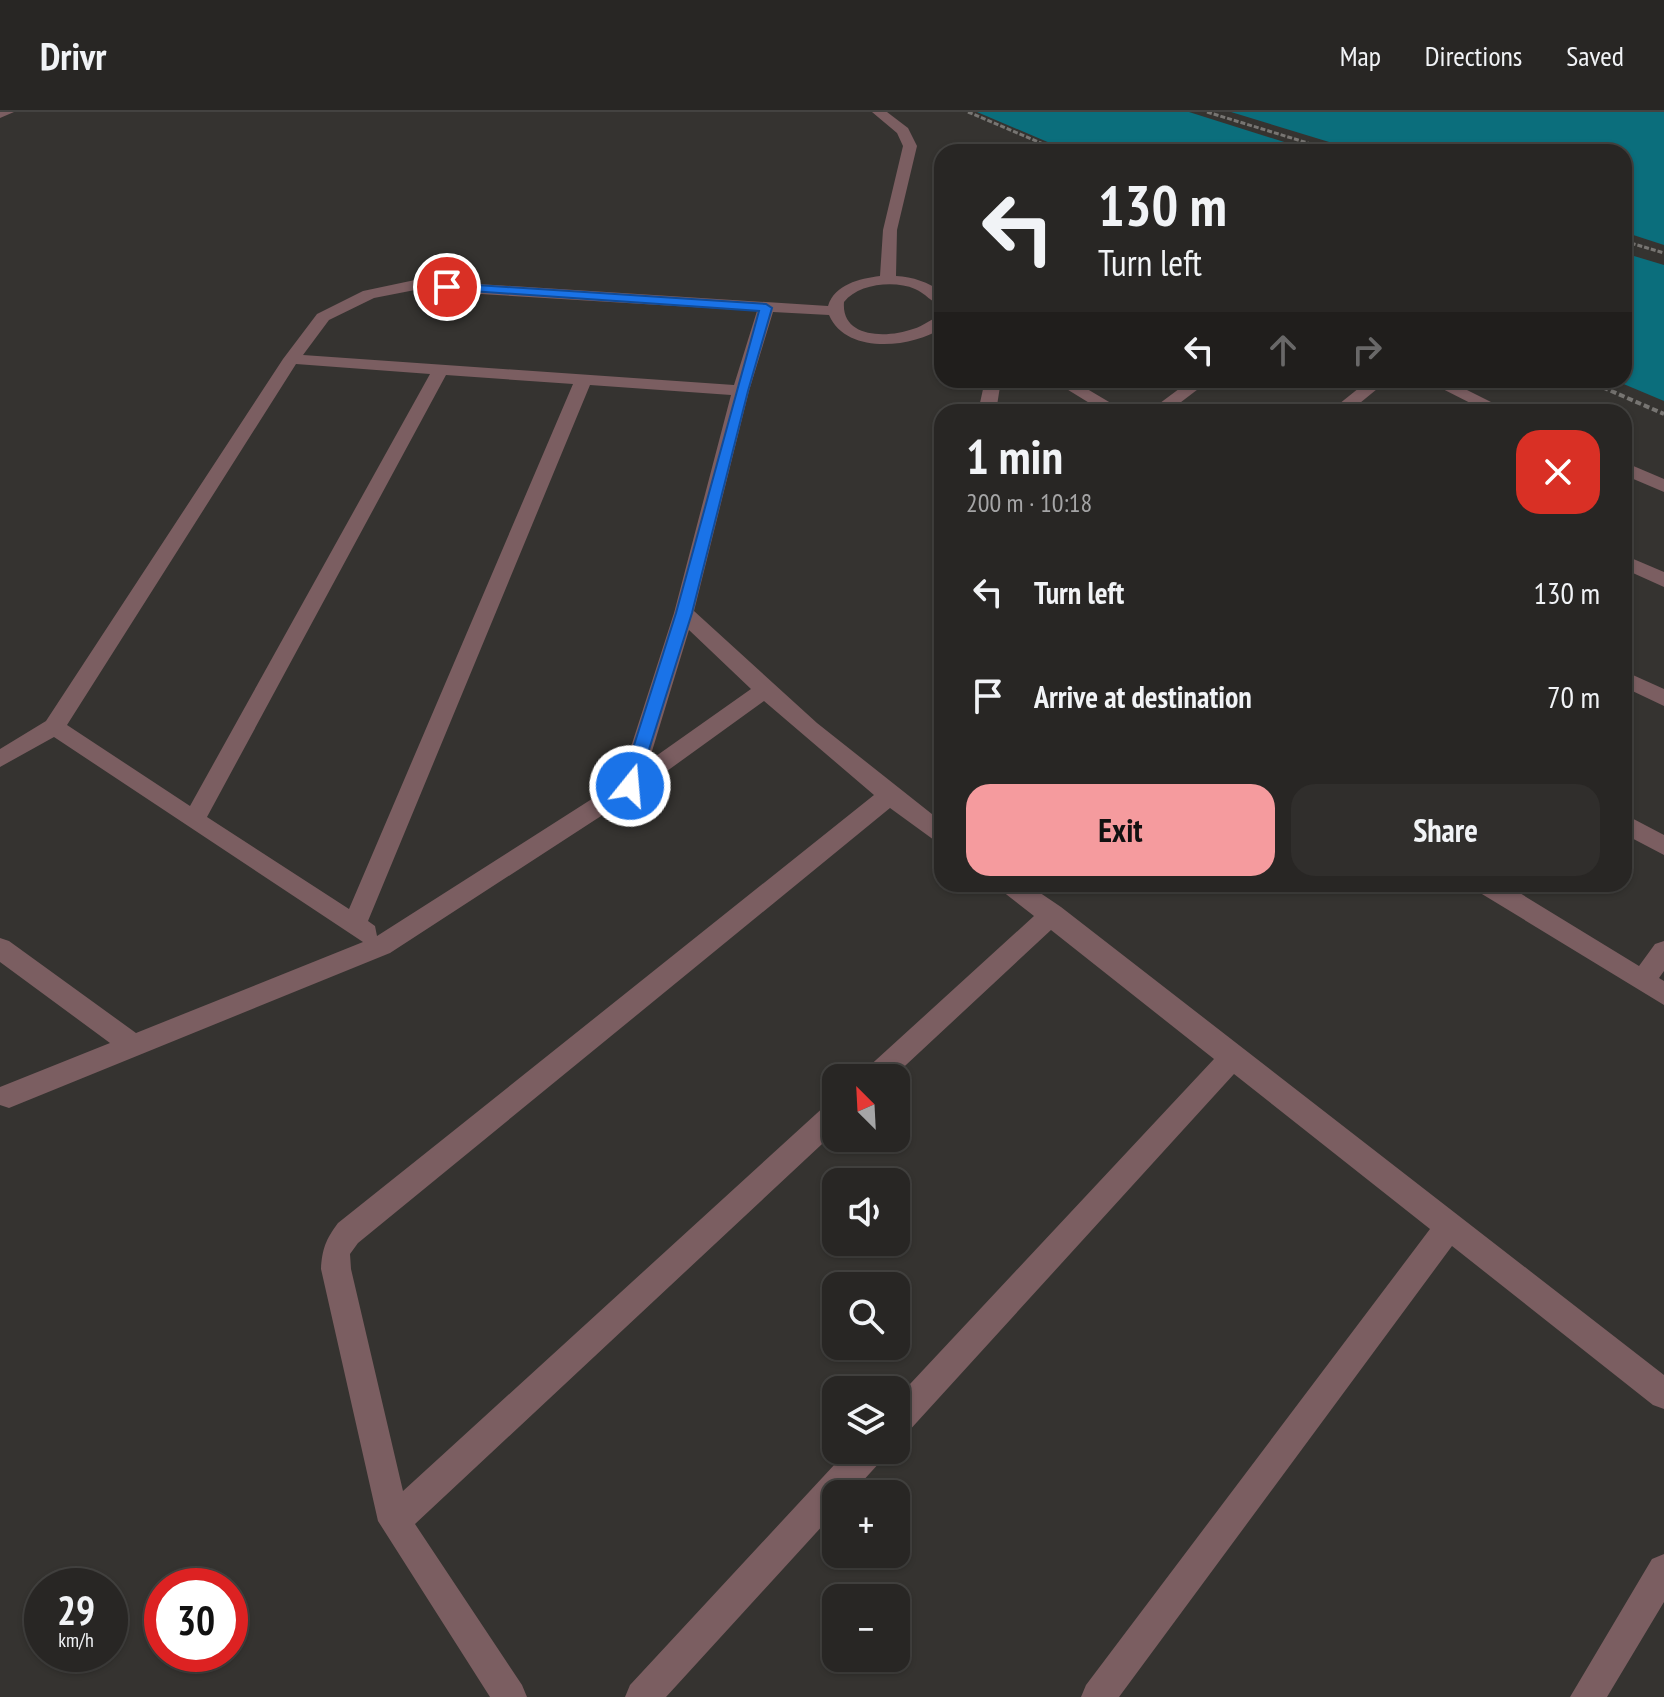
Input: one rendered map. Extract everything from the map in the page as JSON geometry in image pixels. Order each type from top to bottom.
[{"type":"street","points":[[0,114],[7,112]]},
{"type":"street","points":[[879,112],[903,131],[910,146],[890,230],[888,280]]},
{"type":"street","points":[[934,295],[921,286],[888,280],[855,286],[836,301],[834,311],[847,329],[879,339],[916,336],[934,327]]},
{"type":"street","points":[[0,759],[54,727],[291,359],[323,317],[369,294],[415,285],[834,311]]},
{"type":"street","points":[[630,786],[684,613],[741,391],[766,308]]},
{"type":"street","points":[[291,359],[741,391]]},
{"type":"street","points":[[194,820],[440,371]]},
{"type":"street","points":[[355,923],[583,381]]},
{"type":"street","points":[[1074,388],[1103,404]]},
{"type":"street","points":[[1168,404],[1191,388]]},
{"type":"street","points":[[1348,404],[1370,388]]},
{"type":"street","points":[[1450,388],[1485,404]]},
{"type":"street","points":[[1632,472],[1664,486]]},
{"type":"street","points":[[1632,565],[1664,580]]},
{"type":"street","points":[[684,613],[764,691],[889,796],[934,828]]},
{"type":"street","points":[[1632,682],[1664,698]]},
{"type":"street","points":[[9,1096],[381,946],[630,786],[764,691]]},
{"type":"street","points":[[54,727],[355,923],[381,946]]},
{"type":"street","points":[[510,1697],[394,1521],[336,1269],[336,1250],[348,1233],[889,796]]},
{"type":"street","points":[[1632,828],[1664,846]]},
{"type":"street","points":[[1021,892],[1664,1394]]},
{"type":"street","points":[[1498,892],[1654,988],[1664,951]]},
{"type":"street","points":[[889,1064],[1052,914]]},
{"type":"street","points":[[0,948],[134,1046]]},
{"type":"street","points":[[910,1407],[1232,1058]]},
{"type":"street","points":[[394,1521],[822,1126]]},
{"type":"street","points":[[1098,1697],[1449,1227]]},
{"type":"street","points":[[642,1697],[857,1464]]},
{"type":"street","points":[[1587,1697],[1664,1571]]},
{"type":"path","points":[[968,112],[1043,144]]},
{"type":"path","points":[[1207,112],[1311,144]]},
{"type":"path","points":[[1632,243],[1664,253]]},
{"type":"path","points":[[1604,388],[1664,414]]},
{"type":"water","points":[[977,112],[1189,112],[1291,144],[1052,144]]},
{"type":"water","points":[[1231,112],[1664,112],[1664,245],[1632,235],[1632,144],[1336,144]]},
{"type":"water","points":[[1632,255],[1664,265],[1664,401],[1632,388]]},
{"type":"route","points":[[447,287],[766,308],[741,391],[684,613],[630,786]]}]
